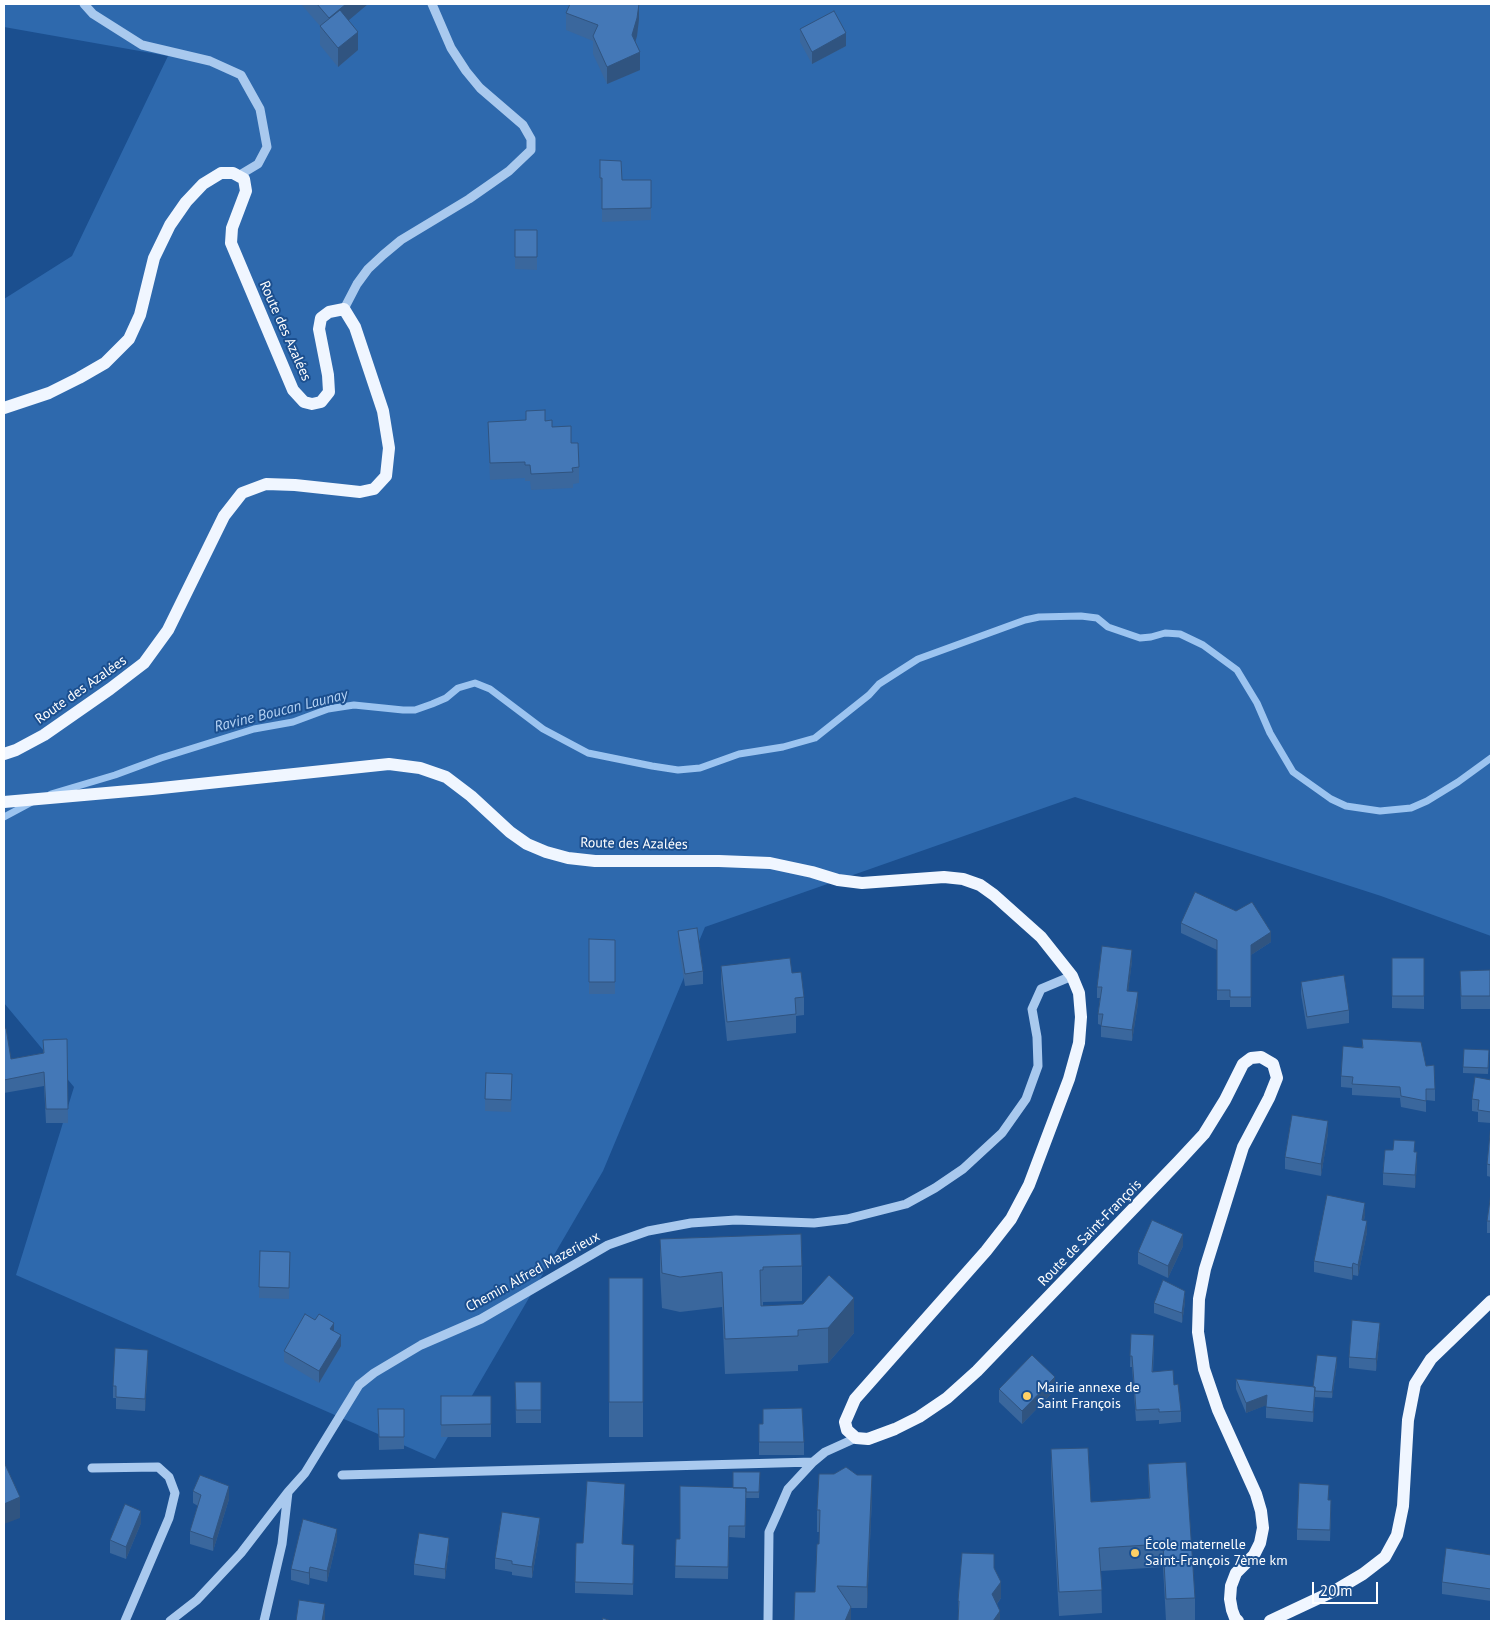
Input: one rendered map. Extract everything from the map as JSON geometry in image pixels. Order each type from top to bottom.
[{"type":"main road","points":[[4,408],[49,393],[105,363],[129,339],[140,315],[154,258],[175,217],[203,184],[221,172],[233,173],[238,176]]},
{"type":"main road","name":"Route des Azalées","points":[[4,754],[16,750],[44,735],[144,663],[168,630],[224,516],[242,493],[266,484],[360,492],[374,489],[386,476],[389,448],[383,411],[355,327],[344,310],[329,312],[321,318],[319,329],[328,375],[329,392],[321,402],[312,404],[304,402],[293,390],[231,243],[232,228],[246,192],[244,179],[238,176]]},
{"type":"main road","name":"Route des Azalées","points":[[4,802],[152,789],[361,766],[389,764],[420,768],[446,777],[510,832],[527,844],[568,858],[595,861],[770,863],[838,880],[862,883],[944,877],[963,879],[980,885],[1006,904],[1042,937],[1072,976]]},
{"type":"main road","points":[[856,1438],[847,1430],[845,1422],[855,1399],[986,1251],[1012,1219],[1030,1185],[1069,1079],[1078,1043],[1081,1017],[1079,993],[1072,976]]},
{"type":"main road","name":"Route de Saint-François","points":[[856,1438],[868,1439],[895,1429],[919,1417],[947,1398],[977,1371],[1204,1134],[1225,1100],[1243,1064],[1251,1058],[1261,1058],[1273,1064],[1278,1078],[1270,1098],[1243,1147],[1205,1269],[1199,1307],[1198,1332],[1204,1370],[1218,1410],[1256,1494],[1261,1511],[1263,1528],[1260,1543],[1254,1555],[1236,1573],[1231,1586],[1230,1599],[1232,1610],[1238,1621]]},
{"type":"main road","points":[[1270,1621],[1336,1590],[1363,1574],[1385,1557],[1397,1535],[1403,1506],[1408,1420],[1415,1384],[1432,1359],[1491,1301]]},
{"type":"street","points":[[84,4],[93,14],[142,45],[210,61],[241,75],[260,109],[267,147],[258,164],[238,176]]},
{"type":"street","points":[[344,310],[357,284],[368,269],[400,240],[470,198],[509,171],[531,150],[531,139],[523,125],[480,88],[466,71],[451,48],[432,4]]},
{"type":"street","name":"Chemin Alfred Mazerieux","points":[[170,1621],[197,1600],[241,1552],[305,1473],[359,1385],[374,1373],[421,1345],[481,1319],[608,1245],[648,1231],[691,1223],[736,1220],[814,1223],[847,1219],[906,1204],[935,1188],[963,1169],[1002,1133],[1026,1099],[1038,1066],[1038,1037],[1032,1009],[1041,989],[1072,976]]},
{"type":"street","points":[[768,1621],[769,1532],[788,1490],[813,1462],[825,1452],[856,1438]]},
{"type":"street","points":[[342,1475],[813,1462]]},
{"type":"street","points":[[92,1468],[158,1467],[170,1477],[175,1493],[169,1518],[125,1621]]},
{"type":"street","points":[[264,1621],[282,1544],[288,1492]]},
{"type":"shaded area","points":[[4,4],[1491,4],[1491,936],[1381,896],[1075,797],[705,927],[603,1171],[435,1459],[16,1275],[74,1087],[4,1003],[4,299],[72,256],[168,56],[4,27]]},
{"type":"building","points":[[317,4],[346,4],[329,18]]},
{"type":"building","points":[[570,4],[639,4],[632,35],[640,52],[607,67],[593,36],[598,25],[566,13]]},
{"type":"building","points":[[340,10],[358,32],[338,48],[320,26]]},
{"type":"building","points":[[834,11],[846,33],[812,52],[800,29]]},
{"type":"building","points":[[600,160],[621,161],[622,180],[651,180],[651,208],[602,209]]},
{"type":"building","points":[[515,230],[537,230],[537,257],[515,257]]},
{"type":"building","points":[[545,410],[545,421],[552,420],[552,427],[571,426],[571,443],[578,443],[579,467],[572,468],[573,472],[531,474],[530,465],[525,465],[525,462],[490,463],[488,422],[526,420],[526,411]]},
{"type":"building","points":[[1195,892],[1236,911],[1252,902],[1271,932],[1251,945],[1251,997],[1230,997],[1230,990],[1217,990],[1217,940],[1181,923]]},
{"type":"building","points":[[697,928],[703,971],[685,974],[678,931]]},
{"type":"building","points":[[589,939],[615,940],[615,982],[589,982]]},
{"type":"building","points":[[1102,946],[1132,950],[1127,991],[1138,992],[1132,1030],[1101,1026],[1103,1014],[1098,1014],[1102,987],[1097,987]]},
{"type":"building","points":[[790,958],[792,973],[801,972],[804,997],[795,998],[796,1014],[727,1022],[721,966]]},
{"type":"building","points":[[1392,958],[1424,958],[1424,996],[1392,996]]},
{"type":"building","points":[[1490,970],[1490,996],[1461,996],[1460,971]]},
{"type":"building","points":[[1344,975],[1349,1010],[1307,1017],[1301,982]]},
{"type":"building","points":[[6,1028],[11,1059],[44,1053],[43,1040],[67,1039],[68,1109],[46,1109],[44,1072],[4,1080],[4,1029]]},
{"type":"building","points":[[1362,1039],[1421,1042],[1426,1066],[1434,1065],[1435,1089],[1426,1089],[1426,1101],[1401,1096],[1400,1087],[1352,1084],[1353,1077],[1341,1076],[1343,1046],[1363,1048]]},
{"type":"building","points":[[1464,1049],[1489,1050],[1488,1068],[1463,1067]]},
{"type":"building","points":[[486,1073],[512,1074],[511,1100],[485,1099]]},
{"type":"building","points":[[1475,1077],[1491,1080],[1491,1112],[1478,1110],[1479,1100],[1472,1099]]},
{"type":"building","points":[[1292,1115],[1328,1121],[1321,1164],[1285,1157]]},
{"type":"building","points":[[1491,1124],[1491,1165],[1487,1164]]},
{"type":"building","points":[[1394,1140],[1415,1141],[1414,1152],[1417,1152],[1415,1175],[1383,1173],[1385,1150],[1393,1150]]},
{"type":"building","points":[[1491,1193],[1491,1221],[1487,1221]]},
{"type":"building","points":[[1327,1195],[1365,1203],[1362,1220],[1367,1221],[1358,1265],[1353,1263],[1352,1268],[1314,1261]]},
{"type":"building","points":[[1152,1220],[1183,1234],[1168,1266],[1138,1252]]},
{"type":"building","points":[[801,1234],[802,1266],[763,1267],[763,1270],[760,1270],[761,1306],[803,1304],[829,1275],[854,1298],[828,1328],[798,1330],[798,1336],[725,1339],[722,1272],[680,1277],[662,1273],[660,1239]]},
{"type":"building","points":[[260,1251],[290,1252],[289,1288],[259,1287]]},
{"type":"building","points":[[609,1278],[643,1278],[643,1402],[609,1402]]},
{"type":"building","points":[[1163,1280],[1185,1291],[1182,1313],[1154,1303]]},
{"type":"building","points":[[305,1314],[315,1320],[319,1314],[334,1323],[330,1329],[341,1335],[319,1371],[284,1351]]},
{"type":"building","points":[[1352,1320],[1380,1323],[1376,1359],[1349,1357]]},
{"type":"building","points":[[1131,1334],[1154,1335],[1152,1372],[1173,1370],[1174,1385],[1178,1384],[1181,1411],[1159,1412],[1159,1409],[1136,1410],[1132,1356],[1130,1356]]},
{"type":"building","points":[[115,1348],[148,1350],[145,1399],[116,1397],[116,1386],[113,1386]]},
{"type":"building","points":[[1032,1355],[1055,1377],[1022,1411],[999,1389]]},
{"type":"building","points":[[1317,1355],[1337,1357],[1332,1392],[1315,1391],[1315,1387],[1313,1387]]},
{"type":"building","points":[[1236,1379],[1315,1387],[1313,1412],[1266,1407],[1267,1395],[1246,1403]]},
{"type":"building","points":[[515,1382],[541,1382],[541,1410],[516,1410]]},
{"type":"building","points":[[441,1396],[491,1396],[491,1424],[441,1425]]},
{"type":"building","points":[[802,1408],[804,1442],[759,1442],[759,1424],[763,1424],[763,1409]]},
{"type":"building","points":[[378,1409],[404,1409],[404,1437],[379,1437]]},
{"type":"building","points":[[1088,1448],[1091,1502],[1150,1498],[1148,1464],[1186,1462],[1195,1598],[1166,1599],[1163,1544],[1099,1548],[1102,1590],[1059,1592],[1051,1449]]},
{"type":"building","points":[[4,1462],[20,1497],[4,1504]]},
{"type":"building","points":[[846,1467],[857,1475],[872,1475],[867,1587],[837,1586],[851,1607],[845,1621],[794,1621],[795,1592],[815,1592],[817,1544],[819,1544],[820,1510],[817,1510],[819,1474],[834,1474]]},
{"type":"building","points":[[733,1472],[760,1472],[759,1492],[746,1492],[746,1488],[733,1488]]},
{"type":"building","points":[[200,1475],[229,1486],[213,1539],[190,1531],[201,1495],[193,1491]]},
{"type":"building","points":[[587,1481],[625,1484],[622,1544],[634,1545],[633,1584],[575,1582],[576,1543],[583,1543]]},
{"type":"building","points":[[1299,1483],[1329,1485],[1328,1500],[1331,1500],[1330,1530],[1297,1529]]},
{"type":"building","points":[[680,1486],[746,1488],[745,1526],[729,1526],[728,1567],[675,1566],[676,1539],[680,1539]]},
{"type":"building","points":[[125,1504],[141,1511],[126,1547],[110,1540]]},
{"type":"building","points":[[502,1512],[540,1518],[532,1567],[512,1564],[512,1561],[495,1558]]},
{"type":"building","points":[[303,1519],[337,1529],[327,1571],[310,1567],[309,1573],[291,1569]]},
{"type":"building","points":[[419,1533],[449,1538],[445,1569],[414,1564]]},
{"type":"building","points":[[1446,1548],[1491,1555],[1491,1589],[1442,1582]]},
{"type":"building","points":[[962,1553],[994,1554],[994,1568],[1001,1582],[992,1594],[1000,1611],[993,1621],[958,1621]]},
{"type":"building","points":[[299,1600],[325,1604],[322,1621],[296,1621]]},
{"type":"waterway","name":"Ravine Boucan Launay","points":[[51,794],[254,729],[293,722],[328,709],[354,705],[415,710],[446,698],[458,688],[475,683],[490,689],[543,729],[588,753],[678,770],[700,768],[739,754],[783,747],[815,738],[869,695],[879,684],[918,659],[1025,620],[1039,617],[1081,616],[1097,618],[1108,627],[1140,638],[1165,633],[1180,634],[1203,645],[1237,670],[1257,703],[1270,733],[1293,772],[1331,799],[1346,806],[1380,811],[1411,808],[1427,801],[1458,782],[1491,758]]},
{"type":"waterway","name":"Ravine Boucan Launay","points":[[4,817],[32,802]]},
{"type":"place","name":"Mairie annexe de Saint François","points":[[1027,1396]]},
{"type":"place","name":"École maternelle Saint-François 7ème km","points":[[1135,1553]]}]
